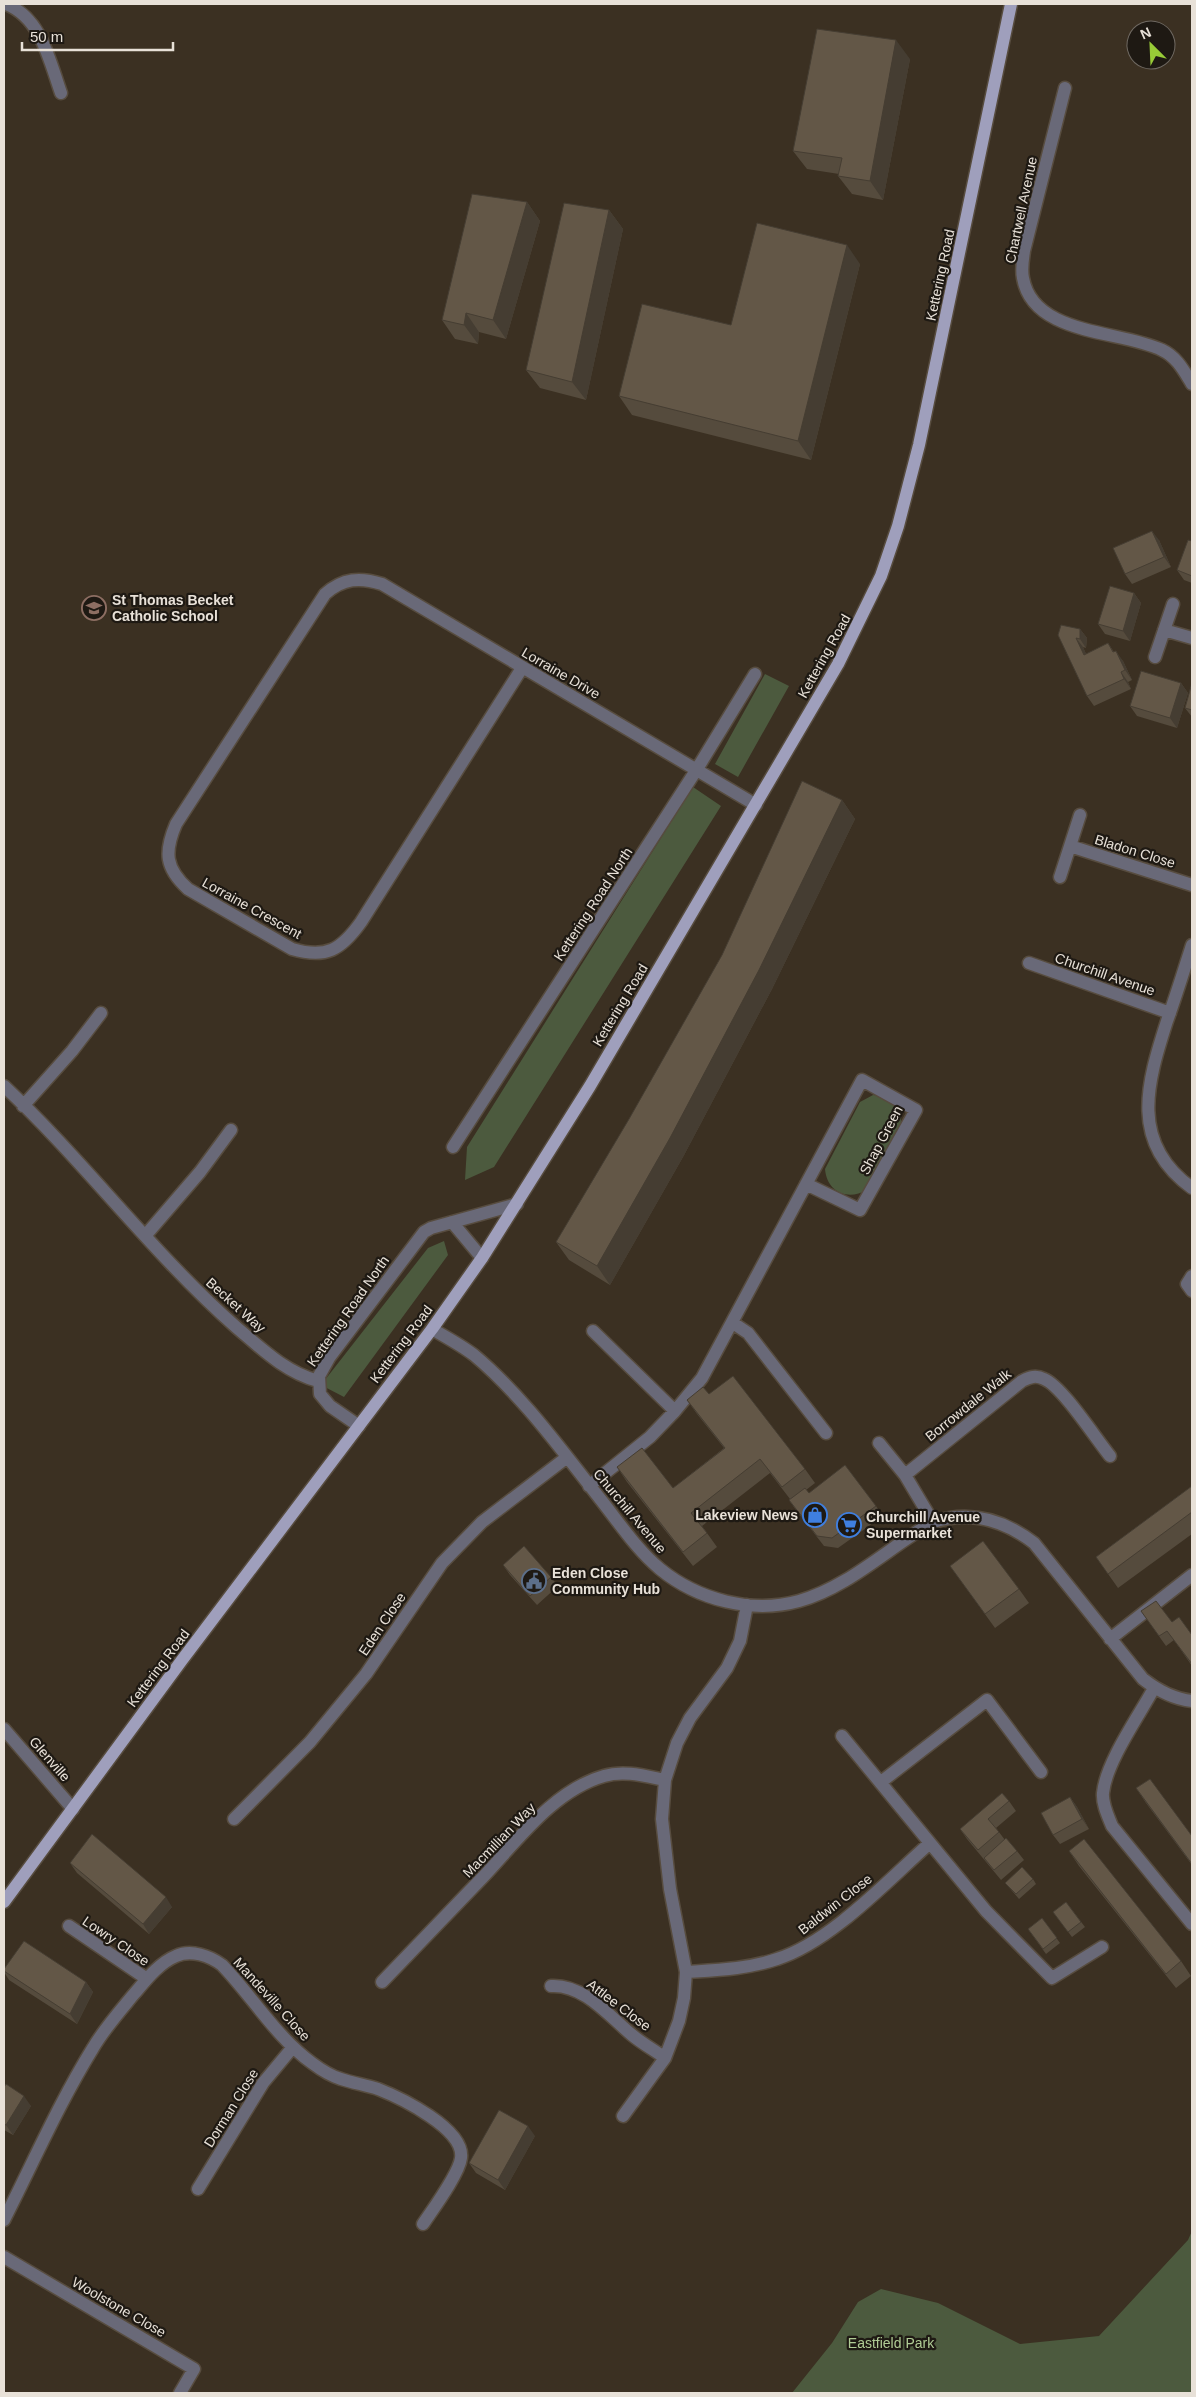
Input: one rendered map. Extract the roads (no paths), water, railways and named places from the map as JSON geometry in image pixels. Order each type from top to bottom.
[{"type":"main road","name":"Kettering Road","points":[[4,1902],[432,1329],[482,1258],[517,1204],[756,805],[838,664],[881,576],[898,526],[919,445],[1011,4]]},
{"type":"street","points":[[6,4],[19,9],[40,34],[61,93]]},
{"type":"street","name":"Chartwell Avenue","points":[[1065,88],[1024,251],[1022,276],[1026,288],[1038,307],[1050,316],[1071,325],[1164,350],[1175,358],[1192,384]]},
{"type":"street","name":"Lorraine Drive","points":[[346,580],[365,579],[382,584],[756,805]]},
{"type":"street","name":"Lorraine Crescent","points":[[346,580],[334,586],[325,594],[176,824],[170,837],[169,864],[176,878],[188,889],[292,949],[307,954],[320,953],[336,949],[348,940],[522,668]]},
{"type":"street","points":[[1155,657],[1173,604]]},
{"type":"street","points":[[1164,630],[1192,638]]},
{"type":"street","name":"Kettering Road North","points":[[453,1148],[697,769],[754,674]]},
{"type":"street","points":[[1060,877],[1080,815]]},
{"type":"street","name":"Bladon Close","points":[[1070,846],[1192,884]]},
{"type":"street","points":[[1192,945],[1152,1067],[1147,1105],[1149,1121],[1161,1154],[1171,1169],[1192,1188]]},
{"type":"street","name":"Churchill Avenue","points":[[1029,963],[1170,1013]]},
{"type":"street","points":[[23,1106],[72,1051],[101,1013]]},
{"type":"street","name":"Shap Green","points":[[589,1486],[650,1437],[675,1412],[702,1378],[733,1323],[757,1274],[862,1080],[916,1110],[860,1210],[806,1184]]},
{"type":"street","name":"Becket Way","points":[[4,1086],[144,1236],[214,1307],[260,1347],[293,1372],[318,1381]]},
{"type":"street","points":[[144,1236],[200,1172],[231,1130]]},
{"type":"street","name":"Kettering Road North","points":[[359,1426],[324,1400],[320,1394],[318,1381],[322,1368],[419,1236],[431,1228],[517,1204]]},
{"type":"street","points":[[452,1222],[482,1258]]},
{"type":"street","points":[[1192,1276],[1187,1284],[1192,1291]]},
{"type":"street","points":[[733,1323],[748,1334],[826,1433]]},
{"type":"street","name":"Churchill Avenue","points":[[432,1329],[462,1347],[488,1369],[536,1420],[644,1554],[680,1584],[722,1601],[748,1605],[774,1605],[799,1601],[842,1582],[933,1522],[956,1517],[985,1518],[1019,1531],[1048,1558],[1143,1679],[1154,1688],[1192,1701]]},
{"type":"street","points":[[593,1331],[675,1412]]},
{"type":"street","name":"Borrowdale Walk","points":[[905,1475],[1022,1381],[1030,1377],[1038,1377],[1052,1384],[1110,1456]]},
{"type":"street","points":[[879,1443],[905,1475],[933,1522]]},
{"type":"street","name":"Eden Close","points":[[234,1819],[310,1742],[366,1674],[442,1563],[482,1522],[566,1458]]},
{"type":"street","points":[[1110,1639],[1192,1575]]},
{"type":"street","points":[[624,2116],[665,2058],[679,2022],[686,1972],[670,1888],[662,1819],[665,1780],[675,1749],[686,1727],[727,1668],[740,1641],[748,1605]]},
{"type":"street","points":[[1154,1688],[1114,1760],[1103,1794],[1105,1811],[1112,1826],[1192,1924]]},
{"type":"street","points":[[881,1782],[987,1700],[1041,1772]]},
{"type":"street","name":"Glenville","points":[[4,1729],[72,1809]]},
{"type":"street","points":[[842,1736],[986,1911],[1052,1978],[1102,1947]]},
{"type":"street","name":"Macmillian Way","points":[[382,1982],[538,1820],[571,1793],[590,1781],[614,1773],[631,1773],[665,1780]]},
{"type":"street","name":"Baldwin Close","points":[[686,1972],[749,1967],[779,1959],[802,1948],[862,1904],[930,1843]]},
{"type":"street","name":"Lowry Close","points":[[69,1926],[147,1979]]},
{"type":"street","name":"Mandeville Close","points":[[4,2220],[71,2086],[94,2046],[147,1979],[164,1962],[177,1955],[187,1953],[212,1958],[232,1975],[293,2047],[311,2062],[340,2079],[377,2088],[395,2096],[446,2128],[456,2138],[460,2147],[461,2158],[457,2170],[424,2224]]},
{"type":"street","name":"Attlee Close","points":[[551,1986],[562,1985],[584,1994],[634,2037],[665,2058]]},
{"type":"street","name":"Dorman Close","points":[[198,2189],[263,2083],[293,2047]]},
{"type":"street","name":"Woolstone Close","points":[[4,2257],[194,2369],[180,2393]]},
{"type":"place","name":"St Thomas Becket Catholic School","points":[[94,608]]},
{"type":"place","name":"Lakeview News","points":[[815,1515]]},
{"type":"place","name":"Churchill Avenue Supermarket","points":[[849,1525]]},
{"type":"place","name":"Eden Close Community Hub","points":[[534,1581]]},
{"type":"park label","name":"Eastfield Park","points":[[891,2343]]}]
